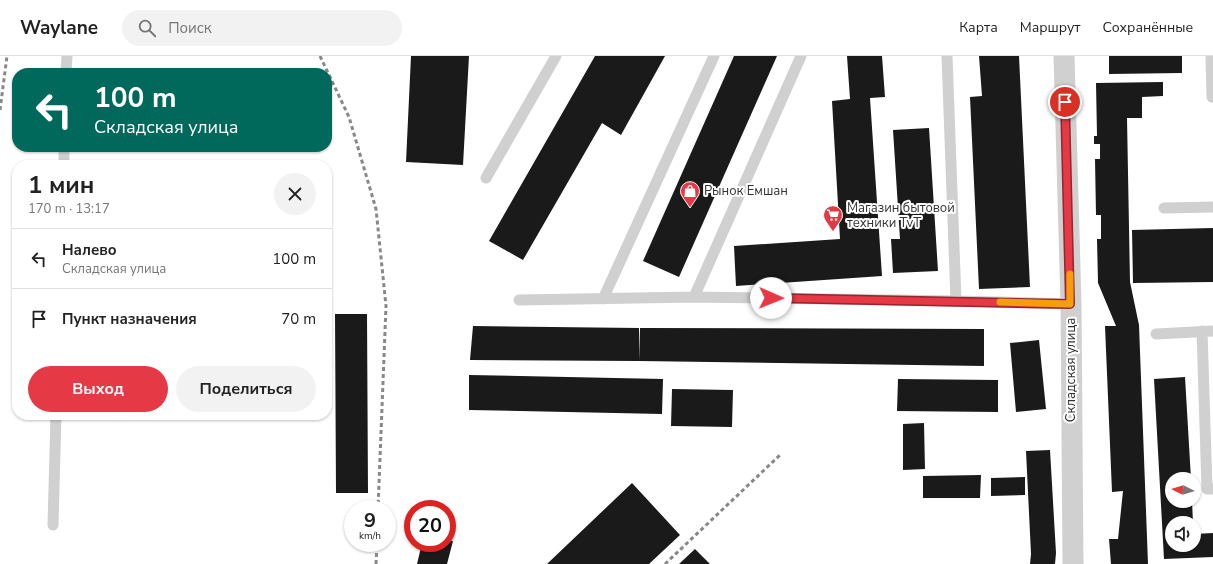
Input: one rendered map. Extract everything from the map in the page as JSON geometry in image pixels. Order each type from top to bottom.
[{"type":"street","name":"Складская улица","points":[[1064,56],[1070,304],[1073,564]]},
{"type":"lane","points":[[66,68],[67,56]]},
{"type":"lane","points":[[486,178],[556,56]]},
{"type":"lane","points":[[602,299],[714,56]]},
{"type":"lane","points":[[694,297],[801,56]]},
{"type":"lane","points":[[947,56],[956,301]]},
{"type":"lane","points":[[1211,56],[1213,97]]},
{"type":"lane","points":[[1164,208],[1213,207]]},
{"type":"lane","points":[[519,300],[694,297],[1070,304]]},
{"type":"lane","points":[[1156,334],[1207,331],[1207,489],[1213,489]]},
{"type":"lane","points":[[53,525],[56,420]]},
{"type":"building","points":[[411,56],[469,56],[463,165],[406,162]]},
{"type":"building","points":[[595,56],[665,56],[621,135],[602,123],[523,260],[489,241]]},
{"type":"building","points":[[734,56],[777,56],[679,277],[643,261]]},
{"type":"building","points":[[847,56],[882,56],[885,97],[870,98],[882,276],[736,286],[734,246],[840,239],[832,101],[850,99]]},
{"type":"building","points":[[979,56],[1019,56],[1030,287],[979,289],[970,97],[982,96]]},
{"type":"building","points":[[1109,56],[1182,56],[1182,73],[1109,74]]},
{"type":"building","points":[[1163,82],[1163,96],[1142,97],[1142,118],[1127,118],[1130,282],[1139,325],[1148,564],[1111,564],[1109,539],[1118,539],[1123,491],[1112,492],[1105,326],[1116,326],[1098,283],[1097,239],[1101,239],[1101,215],[1096,215],[1095,159],[1100,159],[1100,144],[1094,144],[1094,136],[1097,136],[1096,83]]},
{"type":"building","points":[[929,128],[938,271],[893,273],[891,239],[900,239],[893,130]]},
{"type":"building","points":[[1213,228],[1213,282],[1133,283],[1132,230]]},
{"type":"building","points":[[335,314],[367,314],[368,493],[336,493]]},
{"type":"building","points":[[473,326],[639,328],[639,361],[470,360]]},
{"type":"building","points":[[640,328],[984,329],[984,366],[639,361]]},
{"type":"building","points":[[1039,340],[1046,409],[1016,412],[1010,343]]},
{"type":"building","points":[[469,375],[663,379],[662,414],[469,410]]},
{"type":"building","points":[[1185,377],[1191,472],[1165,472],[1165,508],[1192,508],[1193,516],[1165,516],[1165,552],[1201,552],[1201,534],[1213,533],[1213,557],[1164,559],[1154,379]]},
{"type":"building","points":[[898,379],[998,380],[998,412],[897,411]]},
{"type":"building","points":[[672,389],[733,390],[732,427],[671,426]]},
{"type":"building","points":[[924,423],[925,469],[903,470],[903,424]]},
{"type":"building","points":[[1050,450],[1056,553],[1055,564],[1030,564],[1031,554],[1026,451]]},
{"type":"building","points":[[981,475],[980,498],[923,498],[923,476]]},
{"type":"building","points":[[1025,477],[1025,495],[991,496],[991,478]]},
{"type":"building","points":[[632,483],[680,535],[649,564],[547,564]]},
{"type":"building","points":[[695,549],[710,564],[679,564]]},
{"type":"building","points":[[420,552],[450,552],[447,564],[417,564]]},
{"type":"railway","points":[[0,110],[7,56]]},
{"type":"railway","points":[[320,56],[326,68]]},
{"type":"railway","points":[[332,81],[349,117],[376,209],[386,306],[378,500]]},
{"type":"railway","points":[[665,564],[780,455]]},
{"type":"railway","points":[[376,564],[377,552]]},
{"type":"slow traffic","points":[[1000,302],[1070,304],[1070,274]]},
{"type":"place","name":"Рынок Емшан","points":[[690,208]]},
{"type":"place","name":"Магазин бытовой техники TvT","points":[[833,232]]},
{"type":"route","points":[[771,298],[1070,304],[1065,102]]}]
